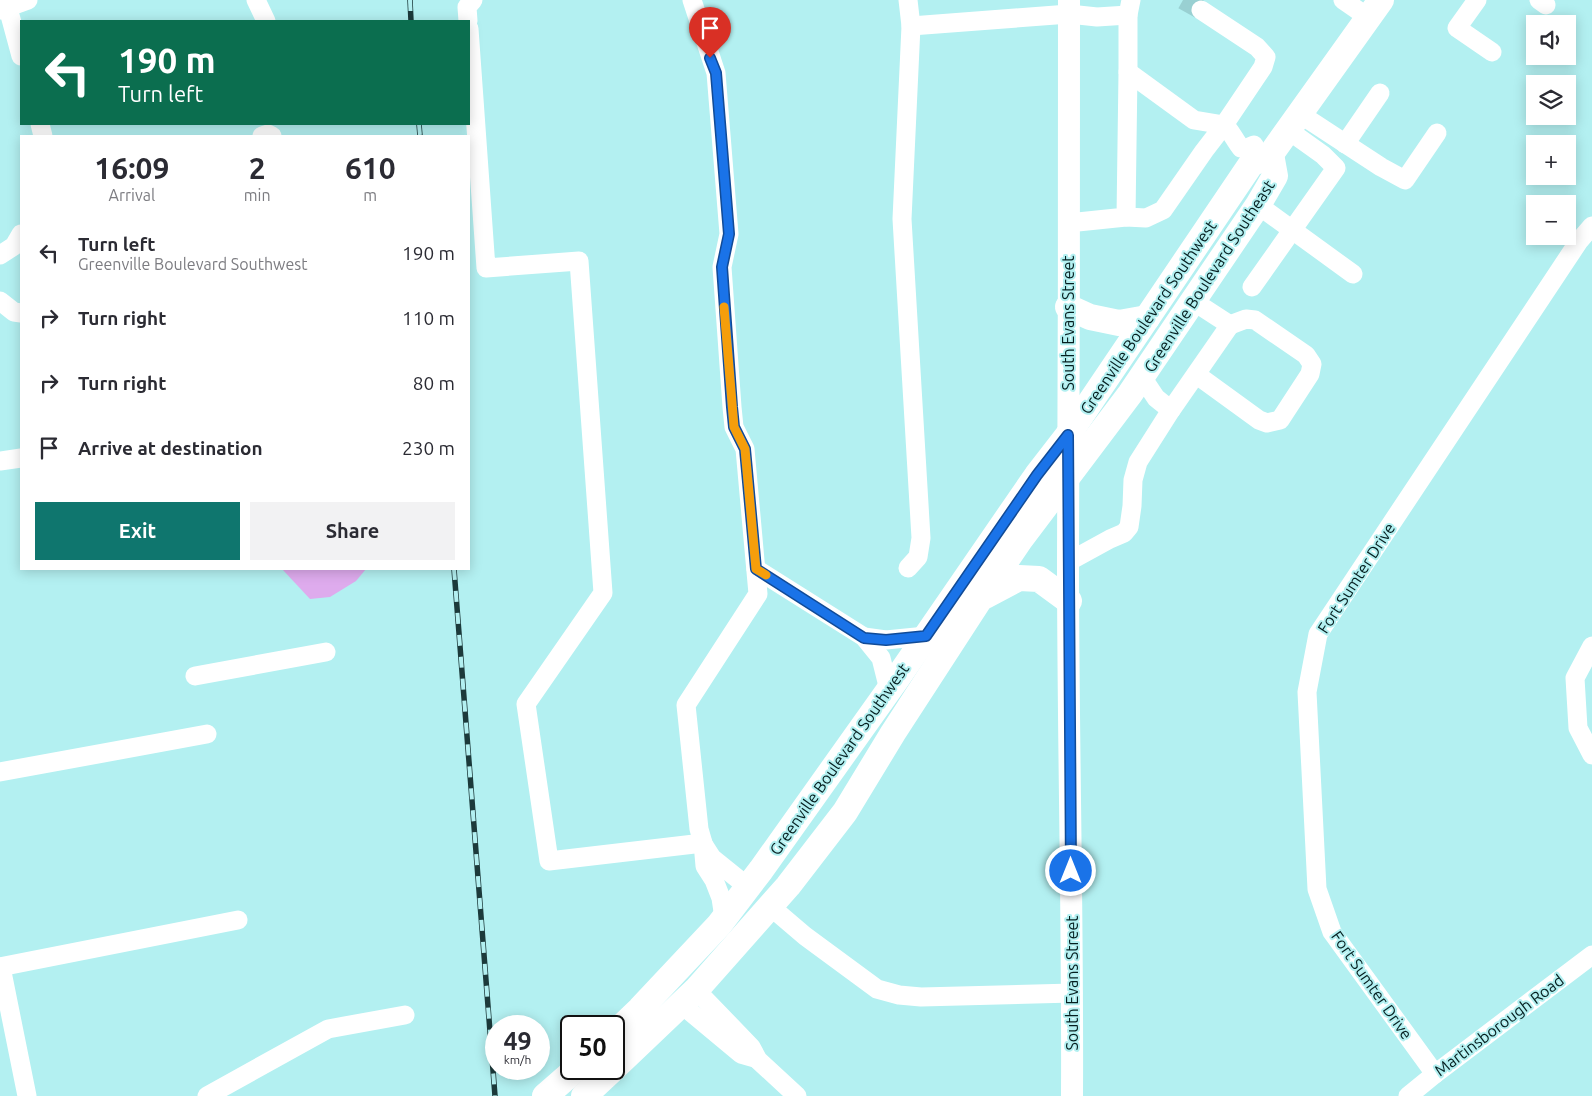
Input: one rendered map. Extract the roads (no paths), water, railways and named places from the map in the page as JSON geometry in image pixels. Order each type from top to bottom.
[{"type":"highway","name":"Greenville Boulevard Southeast","points":[[1069,475],[1143,390],[1193,301],[1258,205],[1275,176],[1262,150],[1294,122],[1375,9]]},
{"type":"highway","name":"Greenville Boulevard Southwest","points":[[625,1023],[724,918],[748,887],[889,690],[1037,475],[1068,435],[1250,164],[1262,150]]},
{"type":"highway","points":[[1068,307],[1090,317],[1120,323],[1147,318]]},
{"type":"highway","name":"Greenville Boulevard Southwest","points":[[625,1057],[695,990],[771,907],[805,865],[845,812],[893,733],[980,599],[1020,540],[1069,475]]},
{"type":"highway","points":[[980,599],[1019,578],[1039,580],[1069,601]]},
{"type":"highway","points":[[771,907],[768,890],[771,882],[795,850],[804,809]]},
{"type":"highway","points":[[695,990],[751,901],[748,887]]},
{"type":"highway","points":[[546,1096],[564,1080]]},
{"type":"highway","name":"Greenville Boulevard Southwest","points":[[584,1096],[601,1080]]},
{"type":"main road","name":"South Evans Street","points":[[1069,7],[1068,562],[1073,993],[1072,1096]]},
{"type":"street","points":[[20,53],[4,9],[28,0]]},
{"type":"street","points":[[256,0],[266,20]]},
{"type":"street","points":[[468,20],[467,7],[473,0]]},
{"type":"street","points":[[692,0],[716,73],[729,234],[722,267],[731,398],[734,427],[745,449],[758,594],[686,705],[699,829],[703,843],[705,866],[714,880],[721,898],[724,918]]},
{"type":"street","points":[[908,0],[911,26],[902,219],[921,538],[918,557],[908,568]]},
{"type":"street","points":[[1343,0],[1375,9]]},
{"type":"street","points":[[1477,0],[1457,28],[1492,52]]},
{"type":"street","points":[[911,26],[1069,7],[1097,17],[1132,4],[1128,72],[1126,217]]},
{"type":"street","points":[[1068,223],[1126,217],[1146,218],[1163,210],[1204,151],[1227,126],[1263,67],[1266,57],[1257,48],[1201,10]]},
{"type":"street","points":[[470,43],[486,268],[579,262],[603,592],[526,704],[548,861],[703,843]]},
{"type":"street","points":[[1128,72],[1194,120],[1237,128],[1262,150]]},
{"type":"street","points":[[1345,144],[1380,93]]},
{"type":"street","points":[[1294,122],[1345,144],[1381,168],[1405,180],[1437,133]]},
{"type":"street","points":[[1252,287],[1336,168],[1294,122]]},
{"type":"street","points":[[1258,205],[1353,274]]},
{"type":"street","name":"Fort Sumter Drive","points":[[1435,1074],[1332,932],[1317,889],[1307,692],[1318,634],[1579,242],[1592,226]]},
{"type":"street","points":[[0,255],[14,246],[20,236]]},
{"type":"street","points":[[0,301],[14,312],[20,313]]},
{"type":"street","points":[[1193,301],[1230,325]]},
{"type":"street","points":[[1068,562],[1124,533],[1129,527],[1138,462],[1171,410],[1230,325],[1246,319],[1255,320],[1306,355],[1312,364],[1310,374],[1280,420],[1267,423],[1259,420],[1197,375]]},
{"type":"street","points":[[1143,390],[1171,410]]},
{"type":"street","points":[[0,461],[20,458]]},
{"type":"street","points":[[756,569],[864,638],[881,658],[889,690]]},
{"type":"street","points":[[864,638],[886,640],[926,636]]},
{"type":"street","points":[[1592,646],[1575,678],[1578,728],[1592,755]]},
{"type":"street","points":[[195,676],[326,652]]},
{"type":"street","points":[[0,772],[207,734]]},
{"type":"street","points":[[703,843],[712,858],[748,887]]},
{"type":"street","points":[[771,907],[806,936],[877,989],[899,995],[921,997],[1073,993]]},
{"type":"street","points":[[27,1096],[0,967],[238,920]]},
{"type":"street","name":"Martinsborough Road","points":[[1408,1096],[1592,955]]},
{"type":"street","points":[[695,990],[741,1054],[758,1060],[797,1096]]},
{"type":"street","points":[[207,1096],[328,1029],[404,1015]]},
{"type":"tunnel","points":[[1183,0],[1201,10]]},
{"type":"railway","points":[[410,0],[411,20]]},
{"type":"railway","points":[[419,125],[420,135]]},
{"type":"railway","points":[[454,570],[495,1096]]}]
